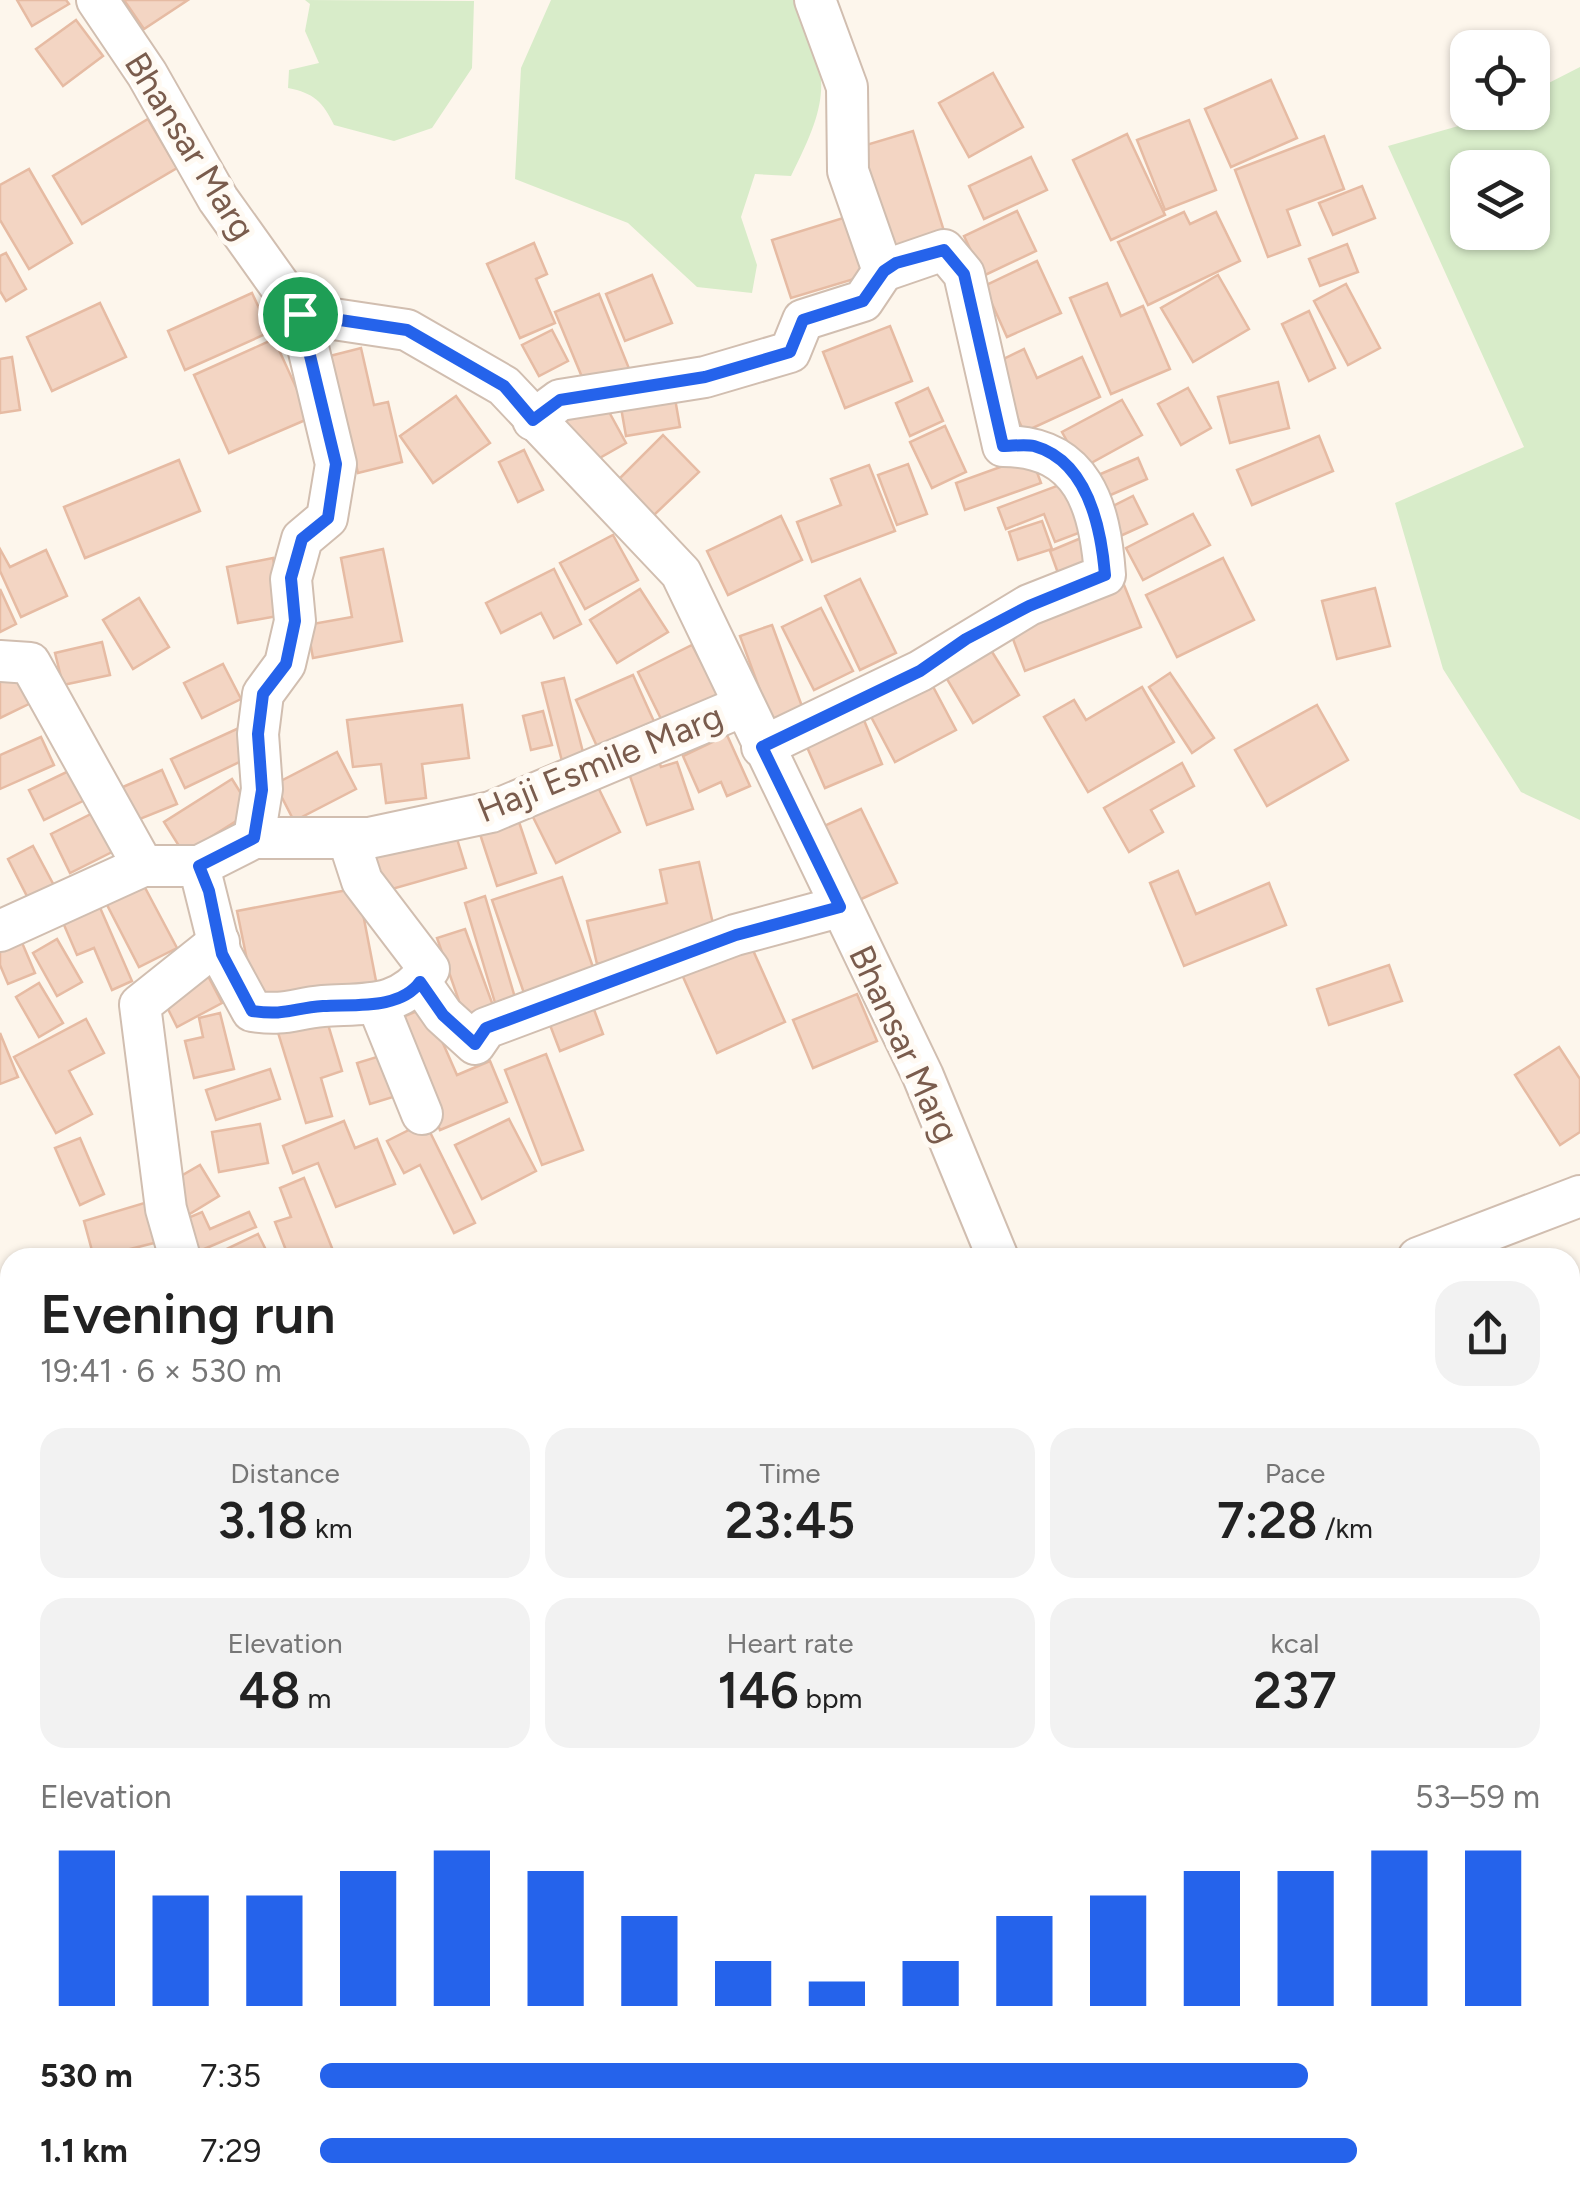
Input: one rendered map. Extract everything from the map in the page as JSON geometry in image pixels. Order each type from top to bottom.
[{"type":"street","name":"Bhansar Marg","points":[[97,0],[147,74],[218,200],[300,314],[407,330],[504,386],[681,573],[923,1076],[994,1248]]},
{"type":"street","points":[[815,0],[847,87],[848,170],[884,271]]},
{"type":"street","points":[[533,420],[560,400],[705,377],[790,352],[803,320],[863,301],[884,271],[944,250],[964,274],[1003,446],[1034,446],[1068,466],[1091,500],[1105,575],[1029,606],[966,639],[920,671],[762,747]]},
{"type":"street","points":[[254,838],[262,790],[258,734],[263,694],[286,664],[295,621],[291,578],[302,539],[328,518],[336,464],[300,314]]},
{"type":"street","points":[[0,661],[30,663],[142,866]]},
{"type":"street","name":"Haji Esmile Marg","points":[[0,931],[142,866],[199,866],[254,838],[369,838],[491,812],[743,706]]},
{"type":"street","points":[[199,866],[220,942],[252,1011],[284,1015],[322,1006],[359,1008],[414,990],[429,969],[362,881],[348,838]]},
{"type":"street","points":[[420,982],[443,1015],[475,1044],[486,1028],[736,935],[840,907]]},
{"type":"street","points":[[177,1248],[166,1209],[140,1005],[220,942]]},
{"type":"street","points":[[377,1002],[422,1114]]},
{"type":"street","points":[[1444,1248],[1580,1196]]},
{"type":"green space","points":[[305,0],[474,1],[472,68],[432,128],[394,141],[334,125],[317,100],[288,88],[289,70],[319,63],[305,31],[310,4]]},
{"type":"green space","points":[[551,0],[798,0],[820,71],[819,108],[791,176],[755,174],[741,217],[757,265],[752,293],[697,287],[628,223],[515,179],[521,68]]},
{"type":"green space","points":[[1580,67],[1580,820],[1521,792],[1443,669],[1395,503],[1524,447],[1388,146],[1450,128],[1550,130],[1550,82]]},
{"type":"building","points":[[17,0],[66,0],[69,4],[32,26]]},
{"type":"building","points":[[124,0],[188,0],[144,29]]},
{"type":"building","points":[[76,20],[103,56],[63,86],[36,49]]},
{"type":"building","points":[[993,73],[1023,127],[969,157],[939,103]]},
{"type":"building","points":[[1271,80],[1297,138],[1231,167],[1205,109]]},
{"type":"building","points":[[148,119],[177,168],[82,224],[53,176]]},
{"type":"building","points":[[1189,120],[1216,190],[1165,210],[1137,140]]},
{"type":"building","points":[[913,131],[947,241],[890,258],[856,148]]},
{"type":"building","points":[[1127,134],[1165,215],[1111,240],[1073,160]]},
{"type":"building","points":[[1324,136],[1344,189],[1287,210],[1300,245],[1268,257],[1235,170]]},
{"type":"building","points":[[1031,157],[1047,190],[984,219],[969,186]]},
{"type":"building","points":[[29,169],[72,243],[29,269],[0,220],[0,185]]},
{"type":"building","points":[[1362,186],[1375,218],[1333,235],[1319,203]]},
{"type":"building","points":[[1017,211],[1036,251],[983,276],[964,236]]},
{"type":"building","points":[[1184,212],[1190,224],[1216,212],[1240,261],[1148,305],[1118,242]]},
{"type":"building","points":[[856,214],[874,273],[791,298],[772,240]]},
{"type":"building","points":[[534,243],[547,274],[536,279],[555,323],[520,338],[487,264]]},
{"type":"building","points":[[1347,244],[1358,272],[1320,286],[1309,259]]},
{"type":"building","points":[[6,253],[26,289],[6,301],[0,291],[0,256]]},
{"type":"building","points":[[1037,261],[1061,313],[1007,337],[984,286]]},
{"type":"building","points":[[652,275],[672,323],[625,341],[606,294]]},
{"type":"building","points":[[1218,275],[1249,329],[1193,362],[1161,308]]},
{"type":"building","points":[[1107,283],[1121,316],[1143,306],[1170,369],[1111,394],[1070,298]]},
{"type":"building","points":[[1346,284],[1380,348],[1348,365],[1314,301]]},
{"type":"building","points":[[252,293],[270,332],[185,370],[168,331]]},
{"type":"building","points":[[599,294],[630,371],[587,389],[555,312]]},
{"type":"building","points":[[100,303],[126,357],[52,391],[27,337]]},
{"type":"building","points":[[1309,311],[1335,368],[1309,381],[1282,324]]},
{"type":"building","points":[[890,326],[912,381],[845,408],[823,352]]},
{"type":"building","points":[[552,330],[568,361],[539,376],[522,345]]},
{"type":"building","points":[[274,339],[310,418],[229,453],[194,375]]},
{"type":"building","points":[[361,348],[374,405],[388,402],[402,462],[358,473],[330,356]]},
{"type":"building","points":[[1024,349],[1037,378],[1082,357],[1100,397],[1024,432],[993,364]]},
{"type":"building","points":[[12,357],[20,410],[0,413],[0,359]]},
{"type":"building","points":[[1278,382],[1289,428],[1230,443],[1218,397]]},
{"type":"building","points":[[928,388],[943,421],[910,436],[896,403]]},
{"type":"building","points":[[1188,388],[1211,428],[1181,445],[1158,404]]},
{"type":"building","points":[[674,393],[680,427],[626,436],[620,402]]},
{"type":"building","points":[[456,396],[490,443],[433,483],[400,436]]},
{"type":"building","points":[[602,399],[626,443],[589,464],[564,420]]},
{"type":"building","points":[[1122,400],[1142,435],[1082,468],[1062,432]]},
{"type":"building","points":[[945,426],[966,472],[932,488],[910,442]]},
{"type":"building","points":[[663,435],[699,472],[653,516],[618,480]]},
{"type":"building","points":[[1319,436],[1333,471],[1252,505],[1237,470]]},
{"type":"building","points":[[524,450],[543,490],[518,502],[499,462]]},
{"type":"building","points":[[1031,456],[1041,483],[965,510],[956,483]]},
{"type":"building","points":[[1138,458],[1147,479],[1106,497],[1096,476]]},
{"type":"building","points":[[179,460],[200,511],[85,558],[64,507]]},
{"type":"building","points":[[908,464],[927,514],[897,525],[878,475]]},
{"type":"building","points":[[869,465],[895,531],[812,562],[797,522],[841,505],[831,479]]},
{"type":"building","points":[[1070,481],[1089,529],[1055,542],[1044,514],[1006,529],[998,508]]},
{"type":"building","points":[[1133,496],[1147,524],[1118,537],[1105,510]]},
{"type":"building","points":[[1193,514],[1210,545],[1143,580],[1126,548]]},
{"type":"building","points":[[781,516],[802,560],[728,595],[707,551]]},
{"type":"building","points":[[1042,521],[1052,549],[1018,560],[1009,532]]},
{"type":"building","points":[[613,535],[638,580],[585,609],[560,563]]},
{"type":"building","points":[[1086,536],[1095,558],[1058,573],[1050,551]]},
{"type":"building","points":[[0,549],[10,567],[46,550],[67,596],[21,617],[0,571]]},
{"type":"building","points":[[383,549],[402,641],[313,658],[307,625],[352,617],[341,558]]},
{"type":"building","points":[[273,558],[283,615],[238,623],[227,567]]},
{"type":"building","points":[[1223,558],[1254,620],[1177,657],[1146,595]]},
{"type":"building","points":[[554,569],[581,624],[554,638],[541,613],[501,633],[486,603]]},
{"type":"building","points":[[860,579],[896,653],[860,670],[825,596]]},
{"type":"building","points":[[1122,580],[1141,627],[1025,671],[1007,623]]},
{"type":"building","points":[[1375,588],[1390,646],[1337,659],[1322,601]]},
{"type":"building","points":[[0,589],[16,624],[0,632]]},
{"type":"building","points":[[640,589],[668,632],[617,663],[590,620]]},
{"type":"building","points":[[139,598],[169,647],[133,669],[103,620]]},
{"type":"building","points":[[821,608],[853,671],[814,690],[782,627]]},
{"type":"building","points":[[772,625],[803,709],[771,720],[740,636]]},
{"type":"building","points":[[102,642],[110,675],[63,685],[55,653]]},
{"type":"building","points":[[692,645],[722,702],[666,729],[638,672]]},
{"type":"building","points":[[989,647],[1019,695],[973,723],[944,674]]},
{"type":"building","points":[[223,664],[241,699],[202,718],[184,683]]},
{"type":"building","points":[[19,673],[33,702],[0,718],[0,682]]},
{"type":"building","points":[[1170,673],[1214,738],[1192,753],[1149,687]]},
{"type":"building","points":[[633,675],[657,728],[600,753],[576,700]]},
{"type":"building","points":[[564,678],[584,756],[562,761],[542,683]]},
{"type":"building","points":[[929,679],[956,730],[895,762],[868,711]]},
{"type":"building","points":[[1142,687],[1174,742],[1088,792],[1044,717],[1074,700],[1086,720]]},
{"type":"building","points":[[462,705],[469,758],[422,764],[426,798],[386,803],[381,764],[353,767],[347,720]]},
{"type":"building","points":[[1317,705],[1348,760],[1267,806],[1235,750]]},
{"type":"building","points":[[543,711],[552,745],[531,750],[523,716]]},
{"type":"building","points":[[861,713],[882,764],[825,788],[803,738]]},
{"type":"building","points":[[239,728],[252,756],[185,788],[171,759]]},
{"type":"building","points":[[727,735],[750,786],[727,796],[721,782],[699,792],[683,756]]},
{"type":"building","points":[[41,737],[54,765],[0,789],[0,755]]},
{"type":"building","points":[[655,749],[661,767],[677,762],[693,809],[647,825],[624,759]]},
{"type":"building","points":[[337,752],[356,789],[294,821],[275,784]]},
{"type":"building","points":[[1182,763],[1194,786],[1151,810],[1163,832],[1129,852],[1104,808]]},
{"type":"building","points":[[75,768],[89,798],[44,820],[29,790]]},
{"type":"building","points":[[162,770],[177,804],[130,823],[116,790]]},
{"type":"building","points":[[232,779],[252,811],[184,854],[164,822]]},
{"type":"building","points":[[595,781],[620,832],[556,863],[531,813]]},
{"type":"building","points":[[861,809],[897,883],[859,900],[824,826]]},
{"type":"building","points":[[99,810],[118,849],[70,873],[51,834]]},
{"type":"building","points":[[518,819],[536,873],[497,886],[479,831]]},
{"type":"building","points":[[453,826],[466,868],[378,893],[366,852]]},
{"type":"building","points":[[33,846],[58,893],[32,906],[8,859]]},
{"type":"building","points":[[699,862],[716,937],[597,964],[587,921],[667,903],[660,870]]},
{"type":"building","points":[[1178,871],[1196,914],[1269,883],[1286,925],[1184,966],[1150,883]]},
{"type":"building","points":[[562,877],[596,976],[526,999],[492,900]]},
{"type":"building","points":[[142,882],[177,948],[139,967],[105,901]]},
{"type":"building","points":[[358,888],[377,986],[257,1009],[237,911]]},
{"type":"building","points":[[485,896],[516,1001],[496,1006],[465,903]]},
{"type":"building","points":[[98,903],[132,981],[112,990],[94,948],[77,955],[61,918]]},
{"type":"building","points":[[465,929],[495,1011],[466,1021],[437,938]]},
{"type":"building","points":[[17,931],[35,973],[8,984],[0,965],[0,939]]},
{"type":"building","points":[[57,939],[82,982],[57,996],[33,953]]},
{"type":"building","points":[[748,939],[785,1022],[717,1053],[680,970]]},
{"type":"building","points":[[1389,965],[1402,1001],[1329,1025],[1317,989]]},
{"type":"building","points":[[207,974],[222,1003],[177,1027],[162,997]]},
{"type":"building","points":[[39,983],[63,1023],[39,1037],[16,997]]},
{"type":"building","points":[[857,994],[877,1041],[813,1068],[793,1020]]},
{"type":"building","points":[[589,996],[603,1034],[560,1051],[545,1012]]},
{"type":"building","points":[[427,1007],[457,1075],[490,1061],[507,1102],[440,1130],[393,1021]]},
{"type":"building","points":[[324,1011],[342,1071],[321,1078],[332,1116],[306,1123],[276,1026]]},
{"type":"building","points":[[220,1013],[234,1069],[194,1078],[185,1041],[203,1037],[199,1018]]},
{"type":"building","points":[[86,1019],[104,1053],[69,1071],[92,1114],[56,1133],[14,1057]]},
{"type":"building","points":[[0,1033],[18,1077],[0,1084]]},
{"type":"building","points":[[1559,1047],[1580,1079],[1580,1132],[1560,1145],[1515,1075]]},
{"type":"building","points":[[390,1053],[403,1094],[370,1104],[357,1063]]},
{"type":"building","points":[[546,1054],[583,1150],[542,1165],[505,1070]]},
{"type":"building","points":[[270,1069],[280,1099],[216,1120],[206,1090]]},
{"type":"building","points":[[509,1119],[536,1171],[482,1199],[455,1145]]},
{"type":"building","points":[[344,1121],[355,1148],[377,1139],[395,1184],[336,1207],[318,1163],[293,1173],[283,1146]]},
{"type":"building","points":[[425,1122],[475,1223],[454,1233],[420,1165],[404,1173],[387,1141]]},
{"type":"building","points":[[260,1124],[268,1163],[219,1172],[212,1132]]},
{"type":"building","points":[[80,1138],[104,1194],[80,1205],[55,1148]]},
{"type":"building","points":[[200,1165],[219,1196],[188,1215],[169,1183]]},
{"type":"building","points":[[304,1178],[332,1248],[285,1248],[275,1222],[291,1217],[280,1188]]},
{"type":"building","points":[[151,1201],[162,1241],[134,1248],[91,1248],[84,1221]]},
{"type":"building","points":[[202,1212],[210,1229],[249,1212],[256,1227],[206,1248],[187,1248],[176,1223]]},
{"type":"building","points":[[258,1234],[265,1248],[229,1248]]},
{"type":"route","points":[[944,250],[964,274],[1003,446],[1034,446],[1068,466],[1091,500],[1105,575],[1029,606],[966,639],[920,671],[762,747],[840,907],[736,935],[486,1028],[475,1044],[443,1015],[420,982],[414,990],[359,1008],[322,1006],[284,1015],[252,1011],[222,954],[209,891],[199,866],[254,838],[262,790],[258,734],[263,694],[286,664],[295,621],[291,578],[302,539],[328,518],[336,464],[300,314],[407,330],[504,386],[533,420],[560,400],[705,377],[790,352],[803,320],[863,301],[884,271],[896,263],[944,250]]}]
